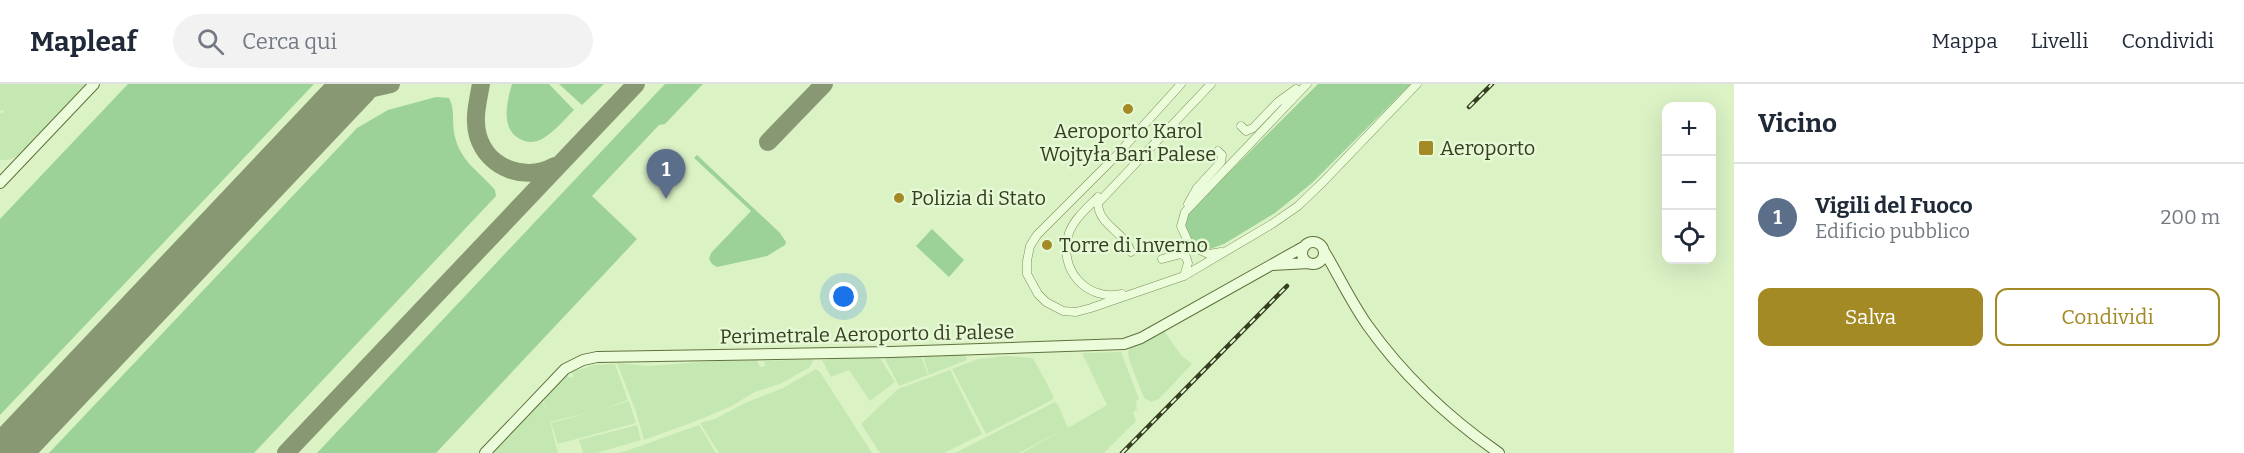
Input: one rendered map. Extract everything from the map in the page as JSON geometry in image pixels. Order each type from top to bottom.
[{"type":"street","points":[[0,183],[94,84]]},
{"type":"street","points":[[1181,84],[1030,246],[1027,274],[1031,284],[1038,294],[1056,308],[1076,312],[1161,284],[1184,276],[1234,248],[1298,206],[1417,84]]},
{"type":"street","points":[[1131,252],[1127,243],[1102,218],[1098,210],[1098,203],[1211,84]]},
{"type":"street","points":[[1240,126],[1246,131],[1252,128],[1278,102],[1301,84]]},
{"type":"street","points":[[1185,212],[1307,84]]},
{"type":"street","points":[[1218,151],[1222,155],[1221,162],[1197,188],[1181,226],[1190,246],[1209,254],[1234,248]]},
{"type":"street","points":[[1124,170],[1083,213],[1069,232],[1065,252],[1072,273],[1079,283],[1100,294],[1114,296],[1161,284]]},
{"type":"street","points":[[1337,277],[1302,256],[1305,246],[1310,242],[1322,245],[1337,277],[1368,326],[1417,383],[1462,424],[1499,453]]},
{"type":"street","name":"Perimetrale Aeroporto di Palese","points":[[485,453],[565,369],[583,360],[597,357],[961,350],[1124,344],[1141,338],[1305,246]]},
{"type":"street","points":[[1312,263],[1321,261],[1324,251]]},
{"type":"street","points":[[1162,259],[1181,254],[1186,257],[1188,263],[1184,276]]},
{"type":"street","name":"Perimetrale Aeroporto di Palese","points":[[1269,266],[1312,263]]},
{"type":"green space","points":[[0,84],[87,84],[18,156],[0,160],[0,113],[4,112],[0,111]]},
{"type":"green space","points":[[128,84],[314,84],[0,415],[0,219]]},
{"type":"green space","points":[[512,84],[549,84],[574,110],[542,139],[534,142],[523,140],[514,134],[507,122],[508,98]]},
{"type":"green space","points":[[559,84],[604,84],[582,105]]},
{"type":"green space","points":[[665,84],[703,84],[665,124],[659,125],[592,196],[637,239],[436,453],[317,453]]},
{"type":"green space","points":[[1318,84],[1411,84],[1312,183],[1275,213],[1224,244],[1210,249],[1201,249],[1188,240],[1184,224],[1189,212]]},
{"type":"green space","points":[[436,97],[449,98],[453,110],[454,132],[460,150],[495,190],[496,196],[254,453],[49,453],[357,128],[388,110]]},
{"type":"green space","points":[[697,155],[780,233],[786,242],[785,245],[767,256],[717,267],[712,264],[709,259],[711,253],[751,211],[694,158]]},
{"type":"green space","points":[[932,229],[964,260],[949,277],[916,246]]},
{"type":"green space","points":[[1164,331],[1181,355],[1192,364],[1159,399],[1151,402],[1144,398],[1128,352],[1129,349]]},
{"type":"green space","points":[[1121,352],[1139,399],[1136,401],[1137,409],[1133,413],[1136,421],[1104,453],[1022,453],[1064,429],[1019,453],[955,453],[1055,402],[1068,428],[1107,405],[1082,353]]},
{"type":"green space","points":[[965,354],[967,360],[929,375],[923,355]]},
{"type":"green space","points":[[878,355],[895,382],[870,401],[849,370],[831,377],[822,360]]},
{"type":"green space","points":[[921,356],[928,375],[899,386],[884,357]]},
{"type":"green space","points":[[1007,356],[1033,358],[1054,397],[986,434],[952,369],[978,359]]},
{"type":"green space","points":[[814,359],[810,367],[780,384],[755,392],[730,407],[696,421],[644,440],[617,363],[649,366],[757,360],[760,367],[765,366],[764,361]]},
{"type":"green space","points":[[615,364],[628,400],[603,409],[629,401],[636,423],[558,444],[551,423],[595,411],[550,422],[558,453],[492,453],[542,400],[548,414],[543,399],[567,375],[570,378],[574,376],[571,372],[594,365]]},
{"type":"green space","points":[[816,369],[872,453],[719,453],[700,423],[715,419],[745,403],[783,388]]},
{"type":"green space","points":[[950,370],[982,434],[944,453],[880,453],[861,424],[898,389]]},
{"type":"green space","points":[[637,425],[641,440],[597,453],[583,453],[579,440]]},
{"type":"green space","points":[[699,425],[716,453],[616,453],[626,451]]},
{"type":"taxiway","points":[[336,105],[356,92],[391,84]]},
{"type":"taxiway","points":[[481,84],[476,123],[478,136],[490,157],[509,169],[521,172],[544,171],[555,166]]},
{"type":"taxiway","points":[[286,453],[636,84]]},
{"type":"taxiway","points":[[768,142],[824,84]]},
{"type":"runway","points":[[7,453],[356,84]]},
{"type":"railway","points":[[1469,107],[1492,84]]},
{"type":"railway","points":[[1122,453],[1287,286]]},
{"type":"place","name":"Aeroporto Karol Wojtyła Bari Palese","points":[[1128,109]]},
{"type":"place","name":"Aeroporto","points":[[1426,148]]},
{"type":"place","name":"Polizia di Stato","points":[[899,198]]},
{"type":"place","name":"Vigili del Fuoco","points":[[666,199]]},
{"type":"place","name":"Torre di Inverno","points":[[1047,245]]}]
